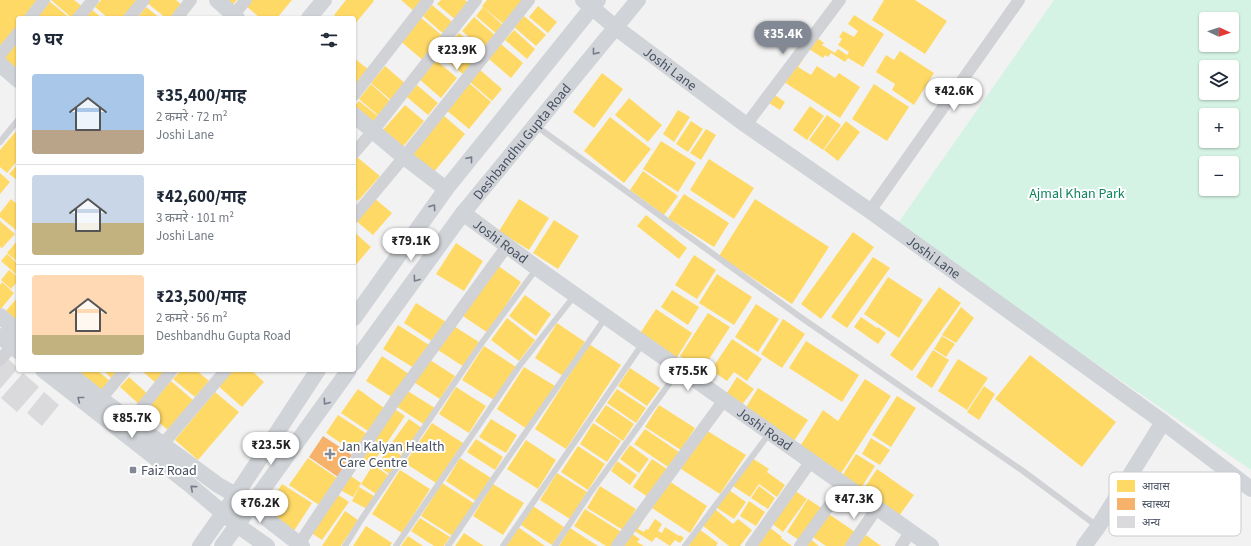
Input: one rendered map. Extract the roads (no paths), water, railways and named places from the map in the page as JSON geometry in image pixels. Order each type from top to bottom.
[{"type":"street","points":[[32,16],[44,0]]},
{"type":"street","points":[[80,16],[93,0]]},
{"type":"street","points":[[131,16],[144,0]]},
{"type":"street","points":[[179,16],[191,0]]},
{"type":"street","points":[[217,0],[233,16]]},
{"type":"street","points":[[235,16],[246,0]]},
{"type":"street","points":[[310,16],[324,0]]},
{"type":"street","points":[[356,92],[428,0]]},
{"type":"street","points":[[356,151],[476,0]]},
{"type":"street","points":[[356,215],[404,157],[529,0]]},
{"type":"street","name":"Deshbandhu Gupta Road","points":[[356,360],[463,213],[638,0]]},
{"type":"street","points":[[746,125],[840,0]]},
{"type":"street","points":[[870,210],[1019,0]]},
{"type":"street","name":"Deshbandhu Gupta Road","points":[[356,315],[446,189],[591,2]]},
{"type":"street","name":"Joshi Lane","points":[[591,2],[615,27],[746,125],[870,210],[1228,472]]},
{"type":"street","points":[[0,55],[16,35]]},
{"type":"street","points":[[0,64],[16,78]]},
{"type":"street","points":[[356,117],[404,157],[446,189]]},
{"type":"street","name":"Joshi Road","points":[[463,213],[537,268],[931,546]]},
{"type":"street","points":[[69,372],[101,399],[218,485],[251,504],[267,519],[301,545],[394,402],[507,246]]},
{"type":"street","points":[[0,316],[16,329]]},
{"type":"street","points":[[0,336],[15,348],[0,360]]},
{"type":"street","points":[[46,372],[190,485],[237,525],[267,546]]},
{"type":"street","points":[[101,399],[123,372]]},
{"type":"street","points":[[131,421],[170,372]]},
{"type":"street","points":[[163,444],[224,372]]},
{"type":"street","points":[[200,546],[236,495],[317,372]]},
{"type":"street","points":[[222,546],[348,372]]},
{"type":"street","points":[[617,546],[724,400]]},
{"type":"street","points":[[1132,472],[1162,422]]},
{"type":"street","points":[[751,546],[811,461]]},
{"type":"street","name":"Joshi Lane","points":[[1241,481],[1251,489]]},
{"type":"street","points":[[800,546],[844,485]]},
{"type":"street","points":[[851,546],[877,508]]},
{"type":"street","points":[[1084,546],[1109,509]]},
{"type":"street","points":[[901,546],[911,531]]},
{"type":"lane","points":[[0,142],[16,122]]},
{"type":"lane","points":[[535,125],[806,321],[1023,472],[1098,527]]},
{"type":"lane","points":[[346,546],[361,520],[481,344],[537,268]]},
{"type":"lane","points":[[396,546],[520,365],[575,295]]},
{"type":"lane","points":[[448,546],[606,317]]},
{"type":"lane","points":[[503,546],[643,343]]},
{"type":"lane","points":[[555,546],[590,493],[680,369]]},
{"type":"lane","points":[[685,546],[770,432]]},
{"type":"place","name":"Jan Kalyan Health Care Centre","points":[[330,454]]},
{"type":"place","name":"Faiz Road","points":[[133,470]]},
{"type":"park label","name":"Ajmal Khan Park","points":[[1077,193]]}]
